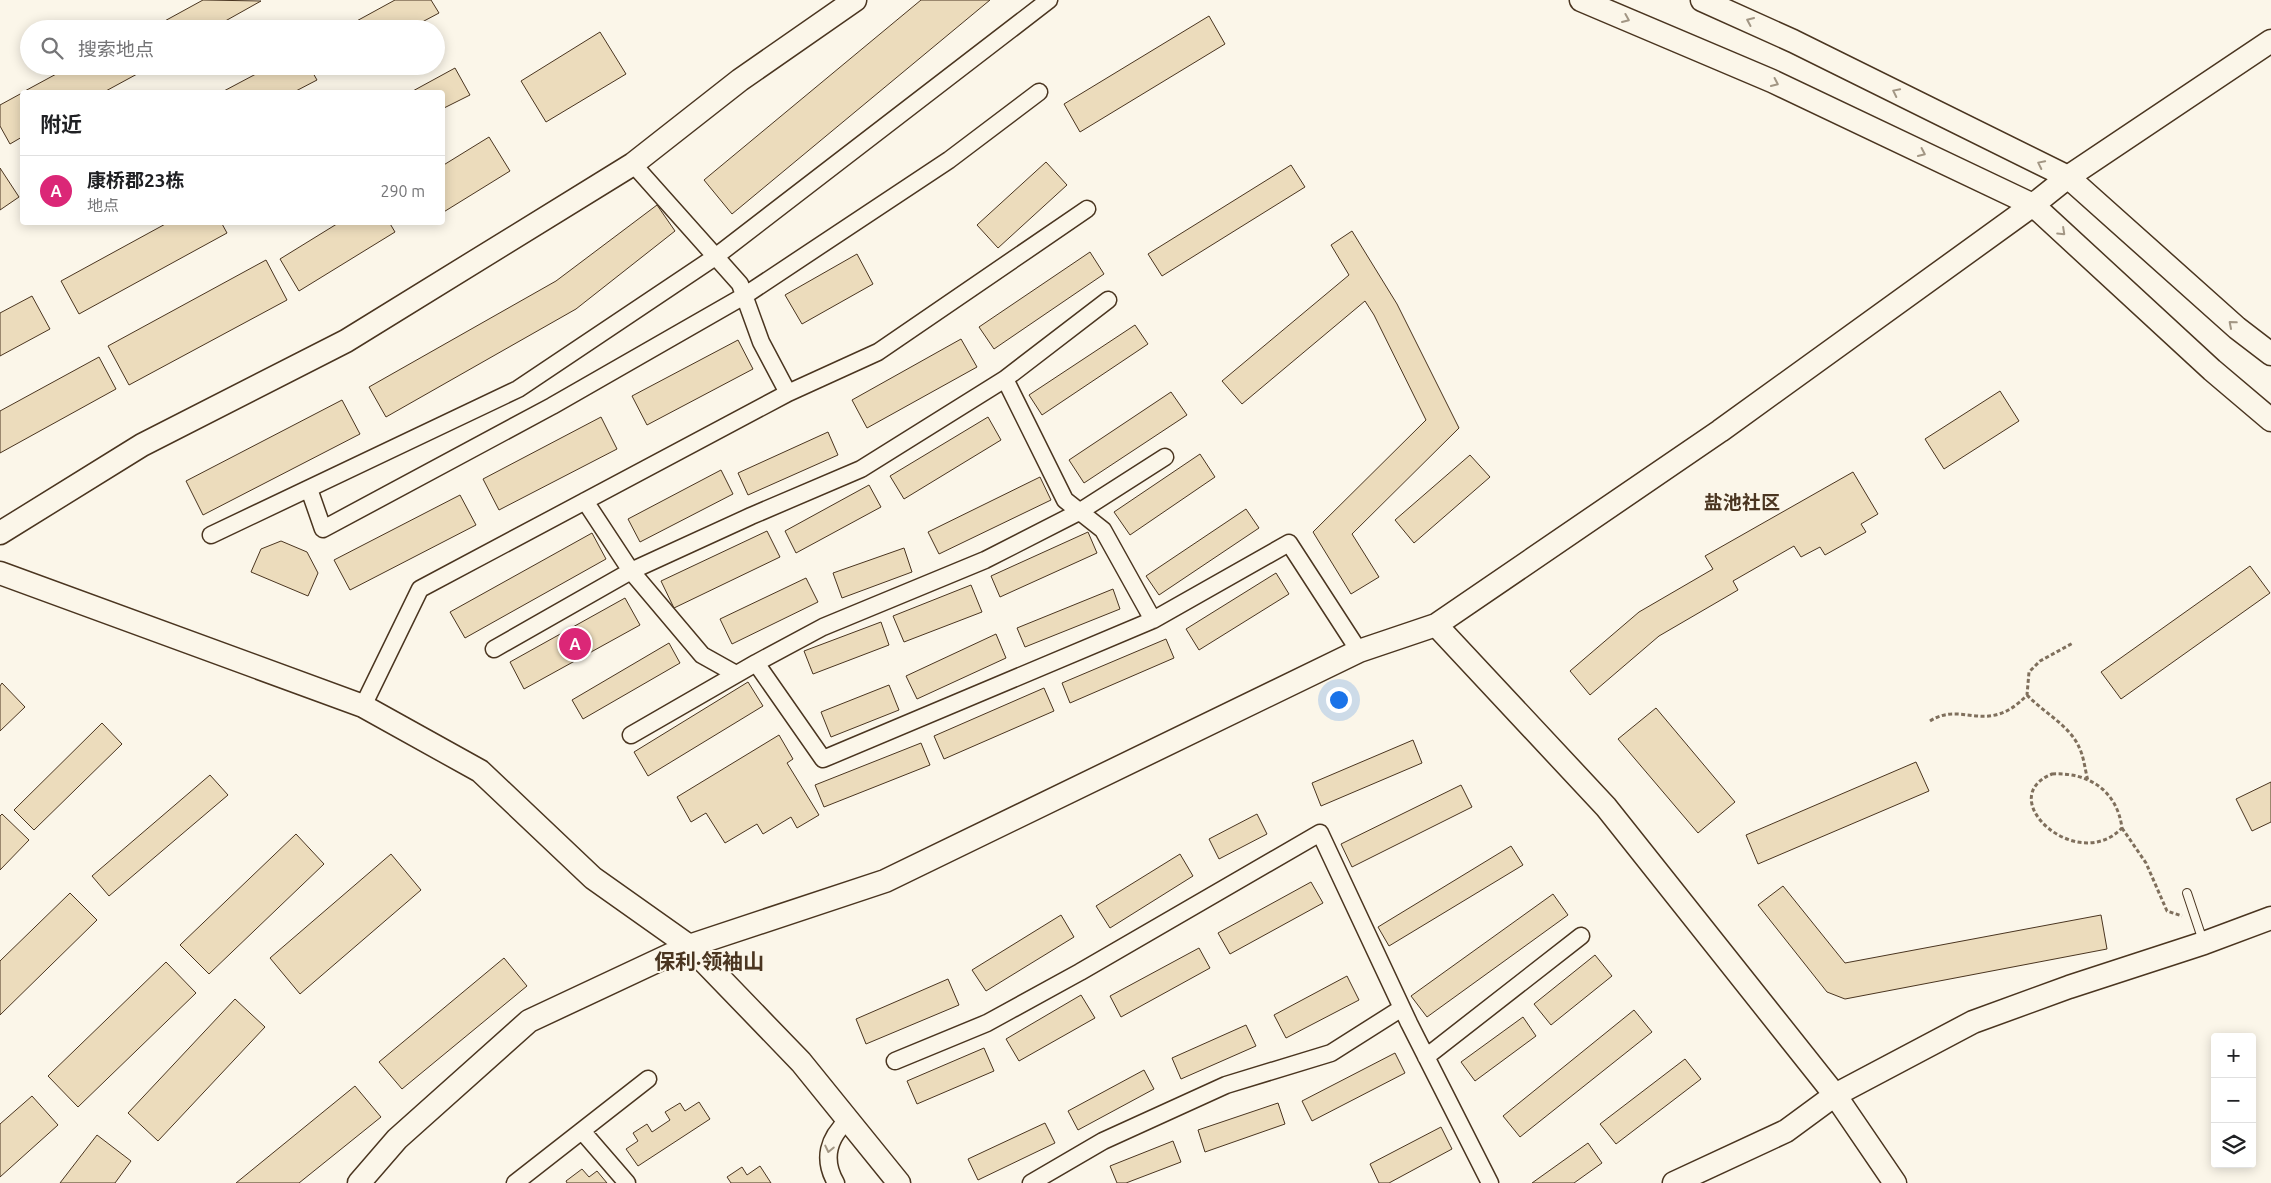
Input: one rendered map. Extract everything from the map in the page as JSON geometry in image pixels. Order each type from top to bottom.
[{"type":"street","points":[[0,533],[142,445],[346,341],[634,164],[740,80],[855,0]]},
{"type":"street","points":[[211,535],[518,389],[715,257],[1049,0]]},
{"type":"street","points":[[1581,0],[1772,82],[2033,205],[2212,370],[2271,420]]},
{"type":"street","points":[[1702,0],[1793,41],[2068,177],[2237,328],[2271,354]]},
{"type":"street","points":[[359,1183],[397,1139],[529,1021],[689,946],[885,881],[1359,651],[1436,625],[1720,431],[2033,205],[2068,177],[2271,41]]},
{"type":"street","points":[[309,489],[323,529],[552,406],[744,296],[949,160],[1039,92]]},
{"type":"street","points":[[634,164],[740,284],[761,342],[788,392]]},
{"type":"street","points":[[363,706],[420,589],[788,392],[878,352],[1087,209]]},
{"type":"street","points":[[494,649],[631,571],[751,516],[861,469],[1005,379],[1108,300]]},
{"type":"street","points":[[1005,379],[1065,500],[1103,530],[1153,620]]},
{"type":"street","points":[[631,735],[736,674],[823,627],[985,560],[1079,512],[1165,457]]},
{"type":"street","points":[[585,501],[631,571],[702,655],[736,674]]},
{"type":"street","points":[[756,663],[823,759],[1153,620],[1289,543],[1359,651]]},
{"type":"street","points":[[0,574],[363,706],[480,771],[593,878],[689,946],[801,1062],[899,1183]]},
{"type":"street","points":[[1436,625],[1606,807],[1835,1095],[1895,1183]]},
{"type":"street","points":[[895,1061],[996,1018],[1080,972],[1320,833],[1484,1181]]},
{"type":"street","points":[[1674,1183],[1786,1131],[1835,1095],[1974,1022],[2069,987],[2204,943],[2271,918]]},
{"type":"street","points":[[1426,1057],[1581,936]]},
{"type":"street","points":[[1031,1183],[1103,1141],[1226,1086],[1331,1053],[1402,1008]]},
{"type":"street","points":[[515,1183],[648,1079]]},
{"type":"street","points":[[836,1183],[828,1165],[830,1143],[837,1130],[848,1120]]},
{"type":"street","points":[[582,1131],[627,1183]]},
{"type":"lane","points":[[2187,892],[2204,943]]},
{"type":"path","points":[[1930,721],[1940,714],[1987,717],[2002,714],[2016,706],[2027,695],[2029,672],[2040,661],[2074,644]]},
{"type":"path","points":[[2027,695],[2042,710],[2061,724],[2079,746],[2088,781]]},
{"type":"path","points":[[2122,828],[2105,841],[2085,844],[2045,826],[2036,817],[2031,805],[2033,789],[2044,777],[2060,774],[2088,781],[2102,788],[2113,798],[2120,813],[2122,828],[2146,863],[2166,911],[2196,921]]},
{"type":"building","points":[[203,0],[261,1],[227,20],[166,20]]},
{"type":"building","points":[[395,0],[431,0],[439,13],[426,20],[358,20]]},
{"type":"building","points":[[921,0],[990,0],[732,214],[704,180]]},
{"type":"building","points":[[1209,16],[1225,44],[1080,132],[1064,104]]},
{"type":"building","points":[[600,32],[626,74],[546,122],[521,81]]},
{"type":"building","points":[[455,68],[470,95],[445,108],[445,90],[415,90],[445,75]]},
{"type":"building","points":[[54,75],[135,75],[108,90],[27,90]]},
{"type":"building","points":[[254,75],[314,75],[317,80],[298,90],[226,90]]},
{"type":"building","points":[[20,94],[20,138],[10,144],[0,126],[0,105]]},
{"type":"building","points":[[489,137],[510,171],[445,211],[445,164]]},
{"type":"building","points":[[1046,162],[1067,185],[998,248],[977,225]]},
{"type":"building","points":[[1291,165],[1305,187],[1162,276],[1148,254]]},
{"type":"building","points":[[0,168],[19,197],[0,210]]},
{"type":"building","points":[[657,205],[675,231],[576,309],[386,417],[369,387],[556,281]]},
{"type":"building","points":[[164,225],[223,225],[227,233],[79,314],[61,281]]},
{"type":"building","points":[[335,225],[391,225],[395,232],[299,291],[280,259]]},
{"type":"building","points":[[1352,231],[1397,304],[1459,428],[1352,534],[1379,577],[1351,594],[1313,532],[1426,420],[1374,315],[1365,301],[1242,404],[1222,381],[1349,275],[1331,245]]},
{"type":"building","points":[[1090,252],[1104,274],[994,349],[979,327]]},
{"type":"building","points":[[857,254],[873,284],[802,324],[785,295]]},
{"type":"building","points":[[266,260],[287,300],[129,385],[108,346]]},
{"type":"building","points":[[32,296],[50,329],[0,356],[0,313]]},
{"type":"building","points":[[1135,325],[1148,344],[1042,415],[1029,395]]},
{"type":"building","points":[[961,339],[977,367],[867,428],[852,400]]},
{"type":"building","points":[[738,340],[753,369],[647,425],[632,396]]},
{"type":"building","points":[[99,357],[116,389],[0,453],[0,411]]},
{"type":"building","points":[[2000,391],[2019,421],[1944,469],[1925,439]]},
{"type":"building","points":[[1171,392],[1187,415],[1084,483],[1069,460]]},
{"type":"building","points":[[342,400],[360,434],[203,515],[186,481]]},
{"type":"building","points":[[601,417],[617,449],[499,510],[483,479]]},
{"type":"building","points":[[988,417],[1001,440],[904,499],[890,476]]},
{"type":"building","points":[[828,432],[838,455],[748,495],[738,473]]},
{"type":"building","points":[[1200,454],[1215,477],[1130,535],[1114,512]]},
{"type":"building","points":[[1470,455],[1490,477],[1414,543],[1395,520]]},
{"type":"building","points":[[721,470],[733,494],[640,542],[628,519]]},
{"type":"building","points":[[1853,472],[1878,514],[1861,524],[1866,532],[1825,555],[1820,547],[1801,557],[1794,546],[1733,581],[1738,590],[1659,636],[1590,695],[1570,671],[1639,612],[1713,569],[1705,556]]},
{"type":"building","points":[[1040,477],[1051,500],[939,554],[928,532]]},
{"type":"building","points":[[869,485],[881,507],[796,553],[785,531]]},
{"type":"building","points":[[460,495],[476,525],[350,590],[334,560]]},
{"type":"building","points":[[1246,509],[1259,528],[1159,595],[1146,576]]},
{"type":"building","points":[[767,531],[780,557],[674,608],[661,581]]},
{"type":"building","points":[[1088,532],[1097,553],[1000,597],[991,576]]},
{"type":"building","points":[[592,533],[606,559],[465,638],[450,612]]},
{"type":"building","points":[[281,541],[307,552],[318,573],[308,596],[251,572],[261,549]]},
{"type":"building","points":[[904,548],[912,572],[842,598],[833,573]]},
{"type":"building","points":[[2250,566],[2270,593],[2121,699],[2101,672]]},
{"type":"building","points":[[1276,573],[1289,594],[1199,650],[1186,629]]},
{"type":"building","points":[[806,578],[818,602],[732,644],[720,619]]},
{"type":"building","points":[[971,585],[982,612],[904,642],[893,616]]},
{"type":"building","points":[[1113,589],[1120,609],[1025,647],[1017,628]]},
{"type":"building","points":[[625,598],[640,625],[524,689],[510,662]]},
{"type":"building","points":[[881,622],[889,645],[813,674],[804,651]]},
{"type":"building","points":[[996,634],[1006,658],[917,699],[906,676]]},
{"type":"building","points":[[1166,639],[1174,658],[1070,703],[1062,683]]},
{"type":"building","points":[[669,643],[680,663],[583,719],[572,700]]},
{"type":"building","points":[[748,682],[763,706],[648,776],[634,752]]},
{"type":"building","points":[[2,683],[25,707],[0,731],[0,686]]},
{"type":"building","points":[[889,685],[899,710],[831,737],[821,712]]},
{"type":"building","points":[[1044,688],[1054,711],[944,759],[934,736]]},
{"type":"building","points":[[1656,708],[1735,802],[1698,833],[1618,739]]},
{"type":"building","points":[[102,723],[122,744],[34,830],[14,810]]},
{"type":"building","points":[[779,735],[793,759],[787,763],[819,815],[797,828],[791,817],[763,834],[757,824],[725,843],[706,813],[691,822],[677,797]]},
{"type":"building","points":[[1413,740],[1422,763],[1321,806],[1312,783]]},
{"type":"building","points":[[921,743],[930,765],[824,807],[815,785]]},
{"type":"building","points":[[1916,762],[1929,791],[1758,864],[1746,835]]},
{"type":"building","points":[[210,775],[228,795],[109,896],[92,876]]},
{"type":"building","points":[[2271,782],[2271,822],[2252,831],[2236,799]]},
{"type":"building","points":[[1461,785],[1472,807],[1352,867],[1341,844]]},
{"type":"building","points":[[2,814],[29,840],[0,870],[0,816]]},
{"type":"building","points":[[1257,814],[1267,834],[1219,859],[1209,839]]},
{"type":"building","points":[[296,834],[324,864],[209,974],[180,945]]},
{"type":"building","points":[[1511,846],[1523,865],[1389,946],[1378,927]]},
{"type":"building","points":[[391,854],[421,890],[300,994],[270,958]]},
{"type":"building","points":[[1180,854],[1193,876],[1110,928],[1096,906]]},
{"type":"building","points":[[1311,882],[1323,903],[1230,954],[1218,933]]},
{"type":"building","points":[[1783,886],[1845,963],[2101,915],[2107,949],[1845,999],[1827,992],[1758,905]]},
{"type":"building","points":[[70,893],[97,920],[0,1015],[0,961]]},
{"type":"building","points":[[1553,894],[1568,915],[1427,1017],[1411,996]]},
{"type":"building","points":[[1061,915],[1074,937],[986,991],[972,970]]},
{"type":"building","points":[[1199,948],[1210,968],[1121,1017],[1110,996]]},
{"type":"building","points":[[1595,955],[1612,976],[1551,1025],[1534,1004]]},
{"type":"building","points":[[504,958],[527,986],[402,1089],[379,1062]]},
{"type":"building","points":[[166,962],[196,993],[78,1107],[48,1076]]},
{"type":"building","points":[[1347,976],[1359,1000],[1286,1038],[1274,1015]]},
{"type":"building","points":[[948,979],[959,1005],[866,1044],[856,1019]]},
{"type":"building","points":[[1081,995],[1095,1018],[1019,1061],[1006,1039]]},
{"type":"building","points":[[235,999],[265,1027],[158,1141],[128,1113]]},
{"type":"building","points":[[1634,1010],[1652,1032],[1520,1137],[1503,1116]]},
{"type":"building","points":[[1523,1017],[1536,1036],[1475,1081],[1461,1062]]},
{"type":"building","points":[[1246,1025],[1256,1046],[1181,1079],[1172,1058]]},
{"type":"building","points":[[984,1048],[994,1071],[917,1104],[907,1081]]},
{"type":"building","points":[[1395,1053],[1405,1073],[1312,1121],[1302,1101]]},
{"type":"building","points":[[1685,1059],[1701,1079],[1616,1144],[1600,1124]]},
{"type":"building","points":[[1144,1070],[1154,1089],[1078,1130],[1068,1111]]},
{"type":"building","points":[[355,1086],[381,1117],[299,1183],[236,1183]]},
{"type":"building","points":[[32,1096],[58,1125],[0,1177],[0,1124]]},
{"type":"building","points":[[699,1102],[710,1119],[638,1166],[626,1149],[638,1141],[633,1133],[647,1124],[652,1132],[670,1120],[665,1112],[680,1103],[685,1111]]},
{"type":"building","points":[[1278,1103],[1285,1124],[1205,1152],[1198,1130]]},
{"type":"building","points":[[1045,1123],[1055,1143],[978,1180],[968,1159]]},
{"type":"building","points":[[1441,1127],[1452,1149],[1389,1183],[1379,1183],[1370,1164]]},
{"type":"building","points":[[97,1135],[131,1161],[115,1183],[60,1183]]},
{"type":"building","points":[[1173,1141],[1181,1162],[1126,1183],[1117,1183],[1110,1166]]},
{"type":"building","points":[[1588,1143],[1602,1163],[1574,1183],[1532,1183]]},
{"type":"building","points":[[760,1166],[771,1183],[731,1183],[727,1177],[742,1167],[747,1175]]},
{"type":"building","points":[[582,1169],[589,1177],[597,1171],[607,1183],[567,1183],[566,1181]]},
{"type":"place","name":"康桥郡23栋","points":[[575,644]]},
{"type":"district","name":"盐池社区","points":[[1742,502]]},
{"type":"district","name":"保利·领袖山","points":[[709,961]]}]
